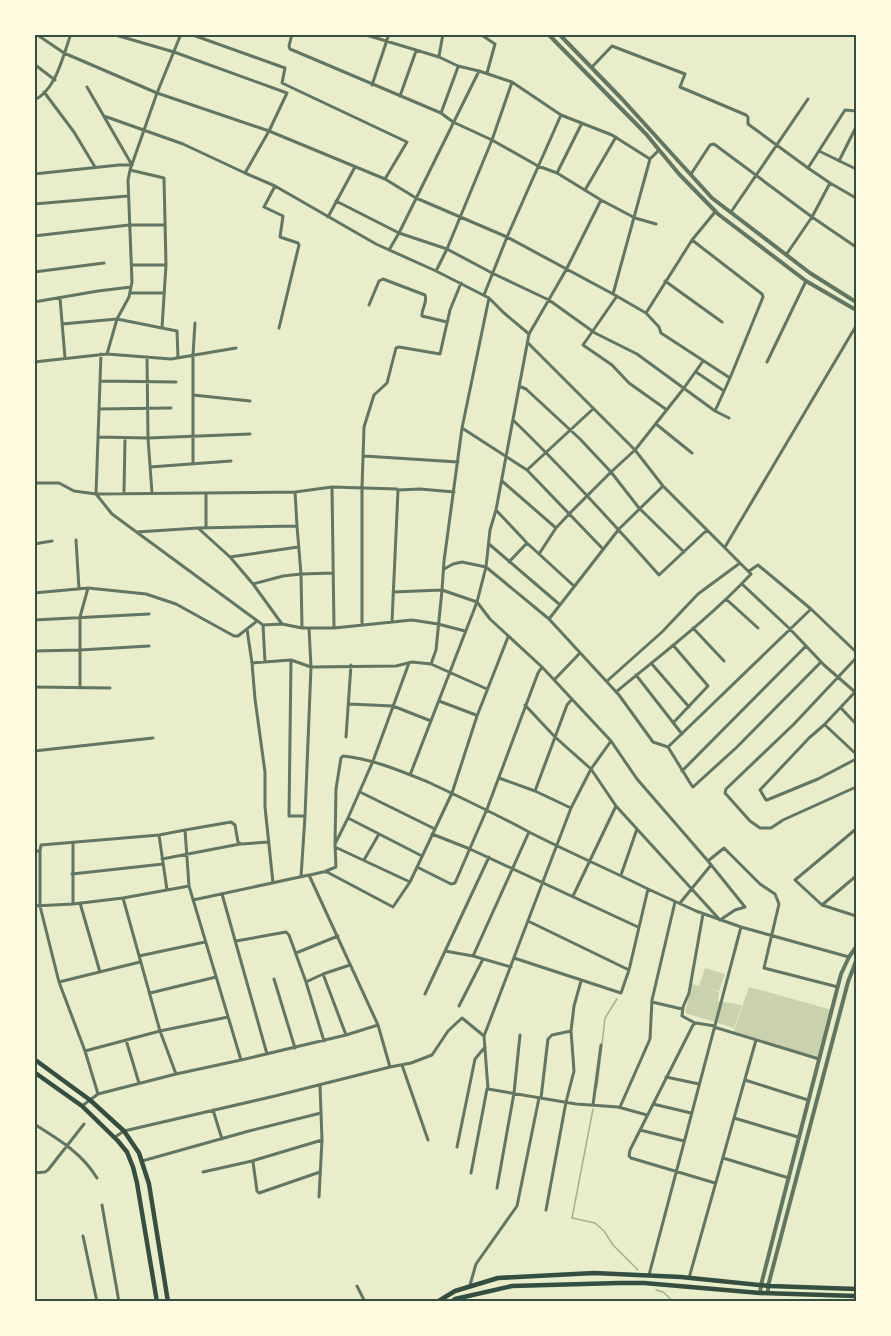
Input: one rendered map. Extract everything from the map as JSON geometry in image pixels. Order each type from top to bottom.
[{"type":"main road","points":[[34,1059],[90,1100],[124,1131],[139,1153],[149,1184],[168,1302]]},
{"type":"main road","points":[[34,1072],[82,1106],[115,1137],[127,1152],[134,1167],[157,1302]]},
{"type":"main road","points":[[147,1241],[158,1241]]},
{"type":"main road","points":[[437,1302],[451,1293],[502,1278],[594,1273],[649,1275],[768,1286],[856,1289]]},
{"type":"main road","points":[[451,1302],[455,1299],[512,1286],[644,1283],[760,1293],[856,1296]]},
{"type":"street","points":[[36,34],[64,53],[157,93],[269,131],[385,178],[416,198],[507,237],[646,313],[659,327],[661,333],[730,378]]},
{"type":"street","points":[[34,100],[40,98],[55,80],[70,34]]},
{"type":"street","points":[[112,34],[174,52],[287,93],[245,173]]},
{"type":"street","points":[[107,354],[117,319],[131,287],[128,196],[130,170],[181,34]]},
{"type":"street","points":[[190,34],[285,68],[282,84],[407,142],[385,178]]},
{"type":"street","points":[[292,34],[290,49],[441,113],[453,122],[492,140],[538,166],[557,173],[634,218],[656,224]]},
{"type":"street","points":[[363,34],[512,82],[561,115],[616,137],[650,159]]},
{"type":"street","points":[[372,85],[389,34]]},
{"type":"street","points":[[439,57],[443,34]]},
{"type":"street","points":[[480,34],[495,45],[487,73]]},
{"type":"street","points":[[548,34],[715,212],[806,281],[856,310]]},
{"type":"street","points":[[559,34],[712,198],[810,273],[856,302]]},
{"type":"street","points":[[592,68],[612,46],[684,74],[680,87],[748,117],[748,124],[777,146],[856,198]]},
{"type":"street","points":[[400,96],[416,51]]},
{"type":"street","points":[[34,64],[55,80]]},
{"type":"street","points":[[441,113],[458,66]]},
{"type":"street","points":[[388,250],[399,233],[479,71]]},
{"type":"street","points":[[436,271],[492,140],[512,82]]},
{"type":"street","points":[[87,87],[132,165]]},
{"type":"street","points":[[45,92],[74,132],[94,167]]},
{"type":"street","points":[[731,213],[808,99]]},
{"type":"street","points":[[808,168],[845,110],[856,111]]},
{"type":"street","points":[[484,295],[561,115]]},
{"type":"street","points":[[104,116],[183,144],[275,186],[388,250],[484,295],[529,334]]},
{"type":"street","points":[[557,173],[582,123]]},
{"type":"street","points":[[838,160],[856,127]]},
{"type":"street","points":[[585,190],[616,137]]},
{"type":"street","points":[[691,175],[710,145],[713,144],[856,247]]},
{"type":"street","points":[[659,150],[650,159],[615,295],[583,346],[608,362],[629,383],[667,410]]},
{"type":"street","points":[[819,151],[856,169]]},
{"type":"street","points":[[34,174],[132,165]]},
{"type":"street","points":[[328,217],[355,166]]},
{"type":"street","points":[[130,170],[164,178],[165,265],[162,328]]},
{"type":"street","points":[[786,255],[812,217],[830,183]]},
{"type":"street","points":[[275,186],[264,207],[283,216],[280,237],[299,245],[279,328]]},
{"type":"street","points":[[34,204],[128,196]]},
{"type":"street","points":[[410,775],[477,603],[486,567],[529,334],[566,270],[601,200]]},
{"type":"street","points":[[336,201],[399,233],[447,249],[549,300],[592,331],[637,354],[715,411],[729,418]]},
{"type":"street","points":[[646,313],[692,240],[715,212]]},
{"type":"street","points":[[34,236],[129,225],[165,225]]},
{"type":"street","points":[[692,240],[762,294],[762,300],[715,411]]},
{"type":"street","points":[[34,272],[104,263]]},
{"type":"street","points":[[132,265],[165,265]]},
{"type":"street","points":[[369,304],[379,281],[383,279],[425,295],[422,316],[447,322]]},
{"type":"street","points":[[665,281],[722,322]]},
{"type":"street","points":[[767,362],[806,281]]},
{"type":"street","points":[[362,624],[362,488],[366,418],[374,395],[387,383],[396,348],[440,354],[450,310],[461,283]]},
{"type":"street","points":[[34,302],[131,287]]},
{"type":"street","points":[[130,293],[164,293]]},
{"type":"street","points":[[60,298],[65,358]]},
{"type":"street","points":[[431,664],[436,650],[462,428],[489,298]]},
{"type":"street","points":[[62,324],[117,319],[177,331],[178,358]]},
{"type":"street","points":[[193,464],[195,323]]},
{"type":"street","points":[[724,547],[856,326]]},
{"type":"street","points":[[528,343],[635,450],[663,486],[752,574],[693,628],[616,692]]},
{"type":"street","points":[[34,362],[101,354],[171,359],[237,348]]},
{"type":"street","points":[[101,354],[96,494],[112,514],[263,626],[282,624],[302,628],[334,628],[412,620],[465,631]]},
{"type":"street","points":[[147,357],[148,438],[152,493]]},
{"type":"street","points":[[539,554],[568,514],[635,450],[703,361]]},
{"type":"street","points":[[695,372],[724,391]]},
{"type":"street","points":[[100,381],[176,382]]},
{"type":"street","points":[[519,386],[526,389],[580,439],[611,471],[639,508],[684,552]]},
{"type":"street","points":[[193,395],[250,401]]},
{"type":"street","points":[[99,409],[171,408]]},
{"type":"street","points":[[527,470],[593,409]]},
{"type":"street","points":[[513,420],[619,529],[659,575],[708,530]]},
{"type":"street","points":[[656,424],[692,453]]},
{"type":"street","points":[[462,428],[527,470],[603,548]]},
{"type":"street","points":[[98,437],[148,438],[250,434]]},
{"type":"street","points":[[124,494],[125,438]]},
{"type":"street","points":[[363,456],[458,462]]},
{"type":"street","points":[[150,466],[231,461]]},
{"type":"street","points":[[502,481],[556,528]]},
{"type":"street","points":[[34,483],[59,483],[77,492],[96,494],[295,492],[332,487],[454,492]]},
{"type":"street","points":[[549,619],[619,529],[663,486]]},
{"type":"street","points":[[332,487],[334,628]]},
{"type":"street","points":[[392,622],[398,490]]},
{"type":"street","points":[[295,492],[302,628]]},
{"type":"street","points":[[206,493],[206,528]]},
{"type":"street","points":[[496,510],[573,586]]},
{"type":"street","points":[[136,532],[297,526]]},
{"type":"street","points":[[198,528],[230,557],[282,624]]},
{"type":"street","points":[[76,540],[79,589]]},
{"type":"street","points":[[34,544],[52,541]]},
{"type":"street","points":[[509,562],[527,543]]},
{"type":"street","points":[[489,544],[560,604]]},
{"type":"street","points":[[230,557],[298,547]]},
{"type":"street","points":[[444,569],[462,562],[486,567],[549,619],[607,681],[653,742],[668,747],[692,786],[695,786],[753,731],[821,662]]},
{"type":"street","points":[[607,681],[662,632],[698,594],[740,563]]},
{"type":"street","points":[[749,571],[758,565],[811,609],[856,652]]},
{"type":"street","points":[[253,585],[283,576],[333,573]]},
{"type":"street","points":[[742,584],[856,693],[761,788],[766,800],[818,779],[856,759]]},
{"type":"street","points":[[34,593],[87,588],[139,592],[171,602],[230,635],[238,636],[257,621]]},
{"type":"street","points":[[80,688],[80,617],[87,588]]},
{"type":"street","points":[[393,592],[442,591],[477,603],[508,637],[555,679],[611,741],[637,779],[745,907],[735,910],[720,920]]},
{"type":"street","points":[[726,599],[758,628]]},
{"type":"street","points":[[668,747],[811,609]]},
{"type":"street","points":[[34,620],[149,614]]},
{"type":"street","points":[[263,626],[265,662]]},
{"type":"street","points":[[301,877],[311,667],[309,628]]},
{"type":"street","points":[[693,628],[724,661]]},
{"type":"street","points":[[246,629],[265,772],[265,807],[273,883]]},
{"type":"street","points":[[325,872],[393,907],[410,882],[452,793],[477,716],[508,637]]},
{"type":"street","points":[[673,645],[708,686],[673,723]]},
{"type":"street","points":[[34,651],[149,646]]},
{"type":"street","points":[[682,771],[806,646]]},
{"type":"street","points":[[555,679],[580,654]]},
{"type":"street","points":[[856,658],[794,724],[725,792],[750,821],[759,828],[771,828],[793,815],[856,787]]},
{"type":"street","points":[[252,663],[291,660],[311,667],[431,664],[488,689]]},
{"type":"street","points":[[291,660],[289,816],[305,816]]},
{"type":"street","points":[[335,845],[373,761],[409,663]]},
{"type":"street","points":[[651,663],[689,707]]},
{"type":"street","points":[[346,737],[351,666]]},
{"type":"street","points":[[417,867],[454,884],[487,810],[537,673],[542,667]]},
{"type":"street","points":[[636,675],[682,734]]},
{"type":"street","points":[[34,687],[110,688]]},
{"type":"street","points":[[535,791],[567,705],[572,699]]},
{"type":"street","points":[[438,701],[477,716]]},
{"type":"street","points":[[349,704],[393,706],[431,721]]},
{"type":"street","points":[[525,705],[555,737],[591,769],[616,806],[720,920]]},
{"type":"street","points":[[840,708],[856,724]]},
{"type":"street","points":[[824,725],[856,754]]},
{"type":"street","points":[[34,751],[153,738]]},
{"type":"street","points":[[471,1173],[488,1089],[484,1036],[571,808],[591,769],[611,741]]},
{"type":"street","points":[[193,900],[335,868],[336,789],[342,757],[345,756],[373,761],[452,793],[556,846],[703,914],[771,936],[849,957]]},
{"type":"street","points":[[499,778],[535,791],[571,808]]},
{"type":"street","points":[[360,792],[434,828]]},
{"type":"street","points":[[573,896],[616,806]]},
{"type":"street","points":[[348,818],[423,856]]},
{"type":"street","points":[[98,1094],[85,1051],[59,982],[40,906],[41,845],[159,835],[231,822],[235,825],[238,842],[241,844]]},
{"type":"street","points":[[620,876],[637,829]]},
{"type":"street","points":[[856,829],[795,880],[822,905],[856,916]]},
{"type":"street","points":[[185,830],[189,886],[241,1060]]},
{"type":"street","points":[[472,956],[529,832]]},
{"type":"street","points":[[364,860],[379,834]]},
{"type":"street","points":[[432,834],[489,857],[638,927]]},
{"type":"street","points":[[159,835],[167,890]]},
{"type":"street","points":[[73,842],[73,904]]},
{"type":"street","points":[[162,859],[241,844],[269,842]]},
{"type":"street","points":[[335,845],[410,882]]},
{"type":"street","points":[[620,1107],[650,1039],[651,1002],[677,903],[724,848],[760,884],[775,894],[779,904],[764,968],[838,987]]},
{"type":"street","points":[[34,850],[40,851]]},
{"type":"street","points":[[425,994],[489,857]]},
{"type":"street","points":[[72,874],[163,864]]},
{"type":"street","points":[[309,875],[378,1025],[390,1067]]},
{"type":"street","points":[[822,905],[856,876]]},
{"type":"street","points":[[34,879],[40,880]]},
{"type":"street","points":[[34,906],[123,898],[189,886]]},
{"type":"street","points":[[513,958],[621,993],[629,970],[648,889]]},
{"type":"street","points":[[222,894],[267,1054]]},
{"type":"street","points":[[123,898],[160,1031],[176,1074]]},
{"type":"street","points":[[80,903],[100,972]]},
{"type":"street","points":[[703,914],[689,993],[682,1009],[682,1016],[695,1023],[819,1059]]},
{"type":"street","points":[[528,921],[629,970]]},
{"type":"street","points":[[649,1275],[741,927]]},
{"type":"street","points":[[236,941],[286,932],[289,935],[324,1041]]},
{"type":"street","points":[[296,953],[338,936]]},
{"type":"street","points":[[139,956],[205,942]]},
{"type":"street","points":[[760,1293],[841,974],[856,947]]},
{"type":"street","points":[[445,951],[511,967]]},
{"type":"street","points":[[459,1006],[483,959]]},
{"type":"street","points":[[768,1293],[848,982],[856,961]]},
{"type":"street","points":[[59,982],[140,962]]},
{"type":"street","points":[[306,982],[351,965]]},
{"type":"street","points":[[323,974],[346,1035]]},
{"type":"street","points":[[150,994],[216,977]]},
{"type":"street","points":[[274,979],[295,1048]]},
{"type":"street","points":[[546,1210],[574,1071],[571,1031],[574,1006],[581,981]]},
{"type":"street","points":[[651,1002],[682,1009]]},
{"type":"street","points":[[85,1051],[160,1031],[228,1017]]},
{"type":"street","points":[[115,1137],[124,1131],[402,1065],[432,1055],[448,1031],[462,1018],[484,1036]]},
{"type":"street","points":[[695,1023],[666,1077],[629,1156],[715,1183]]},
{"type":"street","points":[[82,1106],[98,1094],[324,1041],[378,1025]]},
{"type":"street","points":[[469,1287],[476,1264],[517,1206],[540,1098],[548,1039],[552,1035],[571,1031]]},
{"type":"street","points":[[497,1188],[514,1093],[520,1035]]},
{"type":"street","points":[[126,1040],[139,1083]]},
{"type":"street","points":[[689,1278],[756,1040]]},
{"type":"street","points":[[593,1105],[601,1045]]},
{"type":"street","points":[[457,1148],[475,1059],[485,1047]]},
{"type":"street","points":[[402,1065],[428,1140]]},
{"type":"street","points":[[666,1077],[699,1084]]},
{"type":"street","points":[[745,1080],[808,1100]]},
{"type":"street","points":[[319,1197],[322,1140],[320,1085]]},
{"type":"street","points":[[488,1089],[566,1102],[620,1107],[648,1115]]},
{"type":"street","points":[[653,1104],[691,1113]]},
{"type":"street","points":[[213,1110],[222,1139]]},
{"type":"street","points":[[142,1161],[321,1113]]},
{"type":"street","points":[[734,1118],[798,1137]]},
{"type":"street","points":[[34,1124],[68,1146],[91,1168],[97,1178]]},
{"type":"street","points":[[34,1173],[48,1170],[84,1124]]},
{"type":"street","points":[[640,1131],[684,1141]]},
{"type":"street","points":[[203,1172],[252,1161],[322,1140]]},
{"type":"street","points":[[723,1158],[789,1178]]},
{"type":"street","points":[[252,1161],[259,1193],[320,1172]]},
{"type":"street","points":[[102,1205],[119,1302]]},
{"type":"street","points":[[83,1236],[97,1302]]},
{"type":"street","points":[[357,1286],[365,1302]]},
{"type":"green space","points":[[705,968],[725,974],[719,991],[709,988],[719,992],[718,1001],[742,1005],[734,1028],[685,1013],[692,984],[699,986]]},
{"type":"green space","points":[[749,987],[832,1010],[819,1059],[733,1033]]},
{"type":"waterway","points":[[597,1087],[605,1018],[617,999]]},
{"type":"waterway","points":[[593,1109],[572,1218],[595,1223],[638,1270]]},
{"type":"waterway","points":[[656,1290],[663,1292],[674,1302]]}]
